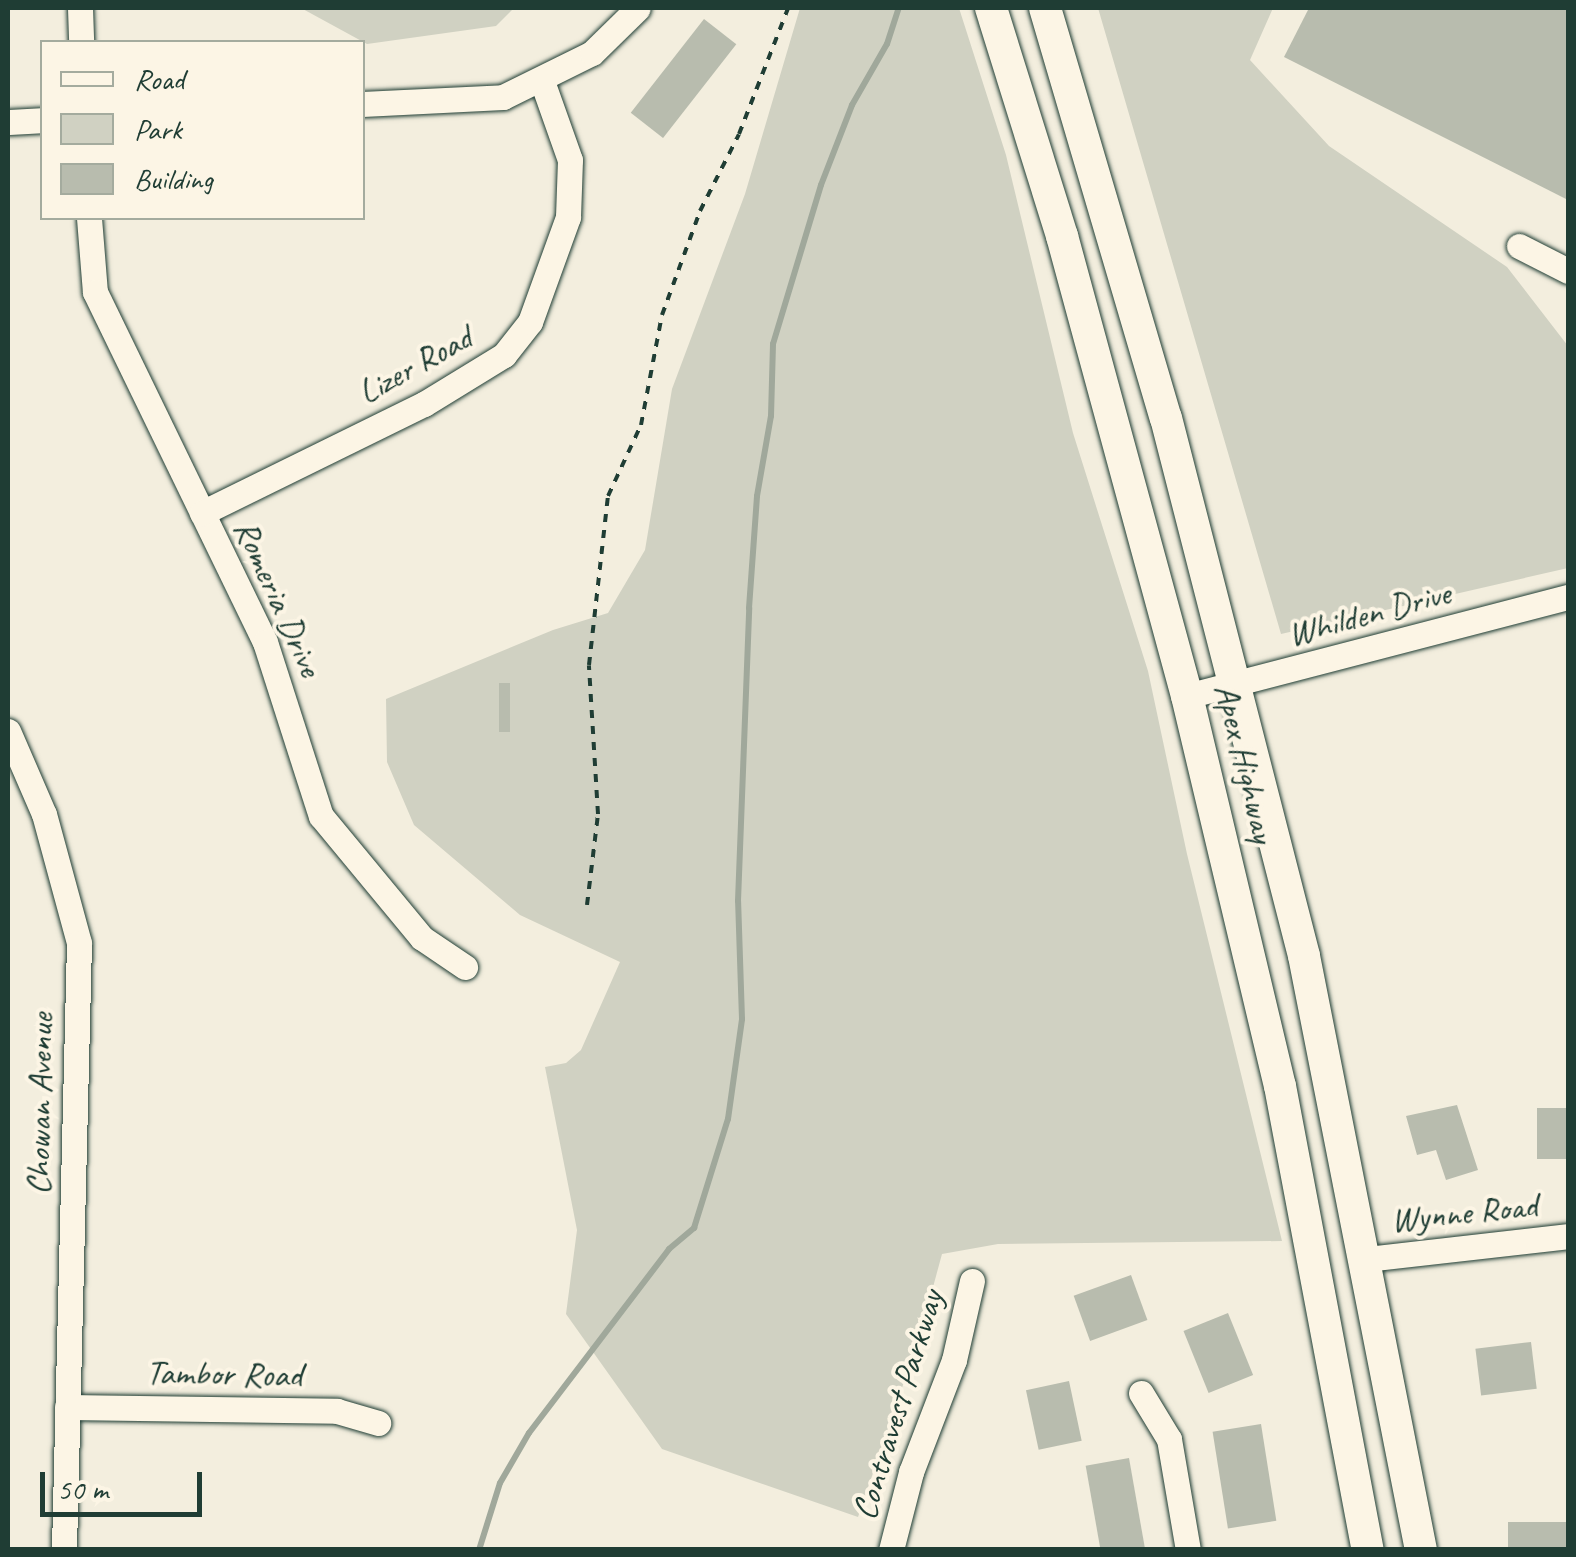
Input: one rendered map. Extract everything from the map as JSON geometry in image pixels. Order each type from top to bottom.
[{"type":"main road","name":"Apex Highway","points":[[991,8],[1062,236],[1188,696],[1280,1086],[1368,1550]]},
{"type":"main road","name":"Apex Highway","points":[[1046,8],[1145,341],[1304,956],[1367,1259],[1421,1550]]},
{"type":"street","points":[[80,8],[81,40]]},
{"type":"street","points":[[365,104],[504,96],[542,81],[592,53],[638,8]]},
{"type":"street","name":"Lizer Road","points":[[202,513],[424,404],[504,356],[530,322],[568,217],[570,160],[542,81]]},
{"type":"street","points":[[8,122],[40,120]]},
{"type":"street","name":"Romeria Drive","points":[[90,220],[95,292],[282,683],[308,787],[320,816],[422,938],[465,966]]},
{"type":"street","points":[[1520,246],[1568,271]]},
{"type":"street","name":"Whilden Drive","points":[[1188,696],[1568,597]]},
{"type":"street","name":"Chowan Avenue","points":[[8,731],[44,814],[78,943],[64,1550]]},
{"type":"street","name":"Wynne Road","points":[[1367,1259],[1568,1236]]},
{"type":"street","name":"Contravest Parkway","points":[[891,1550],[912,1472],[954,1360],[972,1280]]},
{"type":"street","points":[[1140,1394],[1169,1440],[1188,1550]]},
{"type":"street","name":"Tambor Road","points":[[66,1406],[337,1411],[378,1423]]},
{"type":"path","points":[[587,906],[598,814],[589,665],[608,496],[640,425],[662,315],[700,211],[739,134],[788,8]]},
{"type":"green space","points":[[301,8],[514,8],[496,26],[367,44]]},
{"type":"green space","points":[[800,8],[959,8],[1006,155],[1073,433],[1148,671],[1187,854],[1282,1241],[998,1244],[942,1254],[920,1335],[858,1517],[662,1449],[566,1314],[577,1230],[545,1067],[566,1063],[581,1050],[620,962],[520,915],[414,825],[387,762],[386,699],[553,630],[608,613],[645,550],[672,389],[745,194]]},
{"type":"green space","points":[[1098,8],[1273,8],[1250,60],[1329,146],[1507,267],[1568,346],[1568,568],[1281,634]]},
{"type":"building","points":[[1309,8],[1568,8],[1568,200],[1284,57]]},
{"type":"building","points":[[704,19],[736,44],[663,138],[631,113]]},
{"type":"building","points":[[499,683],[510,683],[510,732],[499,732]]},
{"type":"building","points":[[1457,1105],[1478,1170],[1446,1180],[1436,1150],[1417,1155],[1406,1116]]},
{"type":"building","points":[[1537,1108],[1568,1108],[1568,1159],[1537,1159]]},
{"type":"building","points":[[1131,1275],[1147,1320],[1090,1341],[1074,1296]]},
{"type":"building","points":[[1228,1313],[1253,1375],[1209,1393],[1183,1331]]},
{"type":"building","points":[[1531,1342],[1537,1389],[1481,1395],[1475,1349]]},
{"type":"building","points":[[1069,1381],[1082,1441],[1039,1450],[1026,1390]]},
{"type":"building","points":[[1261,1424],[1276,1521],[1228,1528],[1213,1432]]},
{"type":"building","points":[[1129,1458],[1145,1550],[1101,1550],[1086,1466]]},
{"type":"building","points":[[1508,1522],[1568,1522],[1568,1550],[1508,1550]]},
{"type":"waterway","points":[[479,1550],[500,1483],[529,1433],[669,1249],[694,1228],[728,1119],[742,1019],[738,901],[749,608],[757,496],[771,416],[773,344],[821,185],[852,105],[887,44],[899,8]]}]
